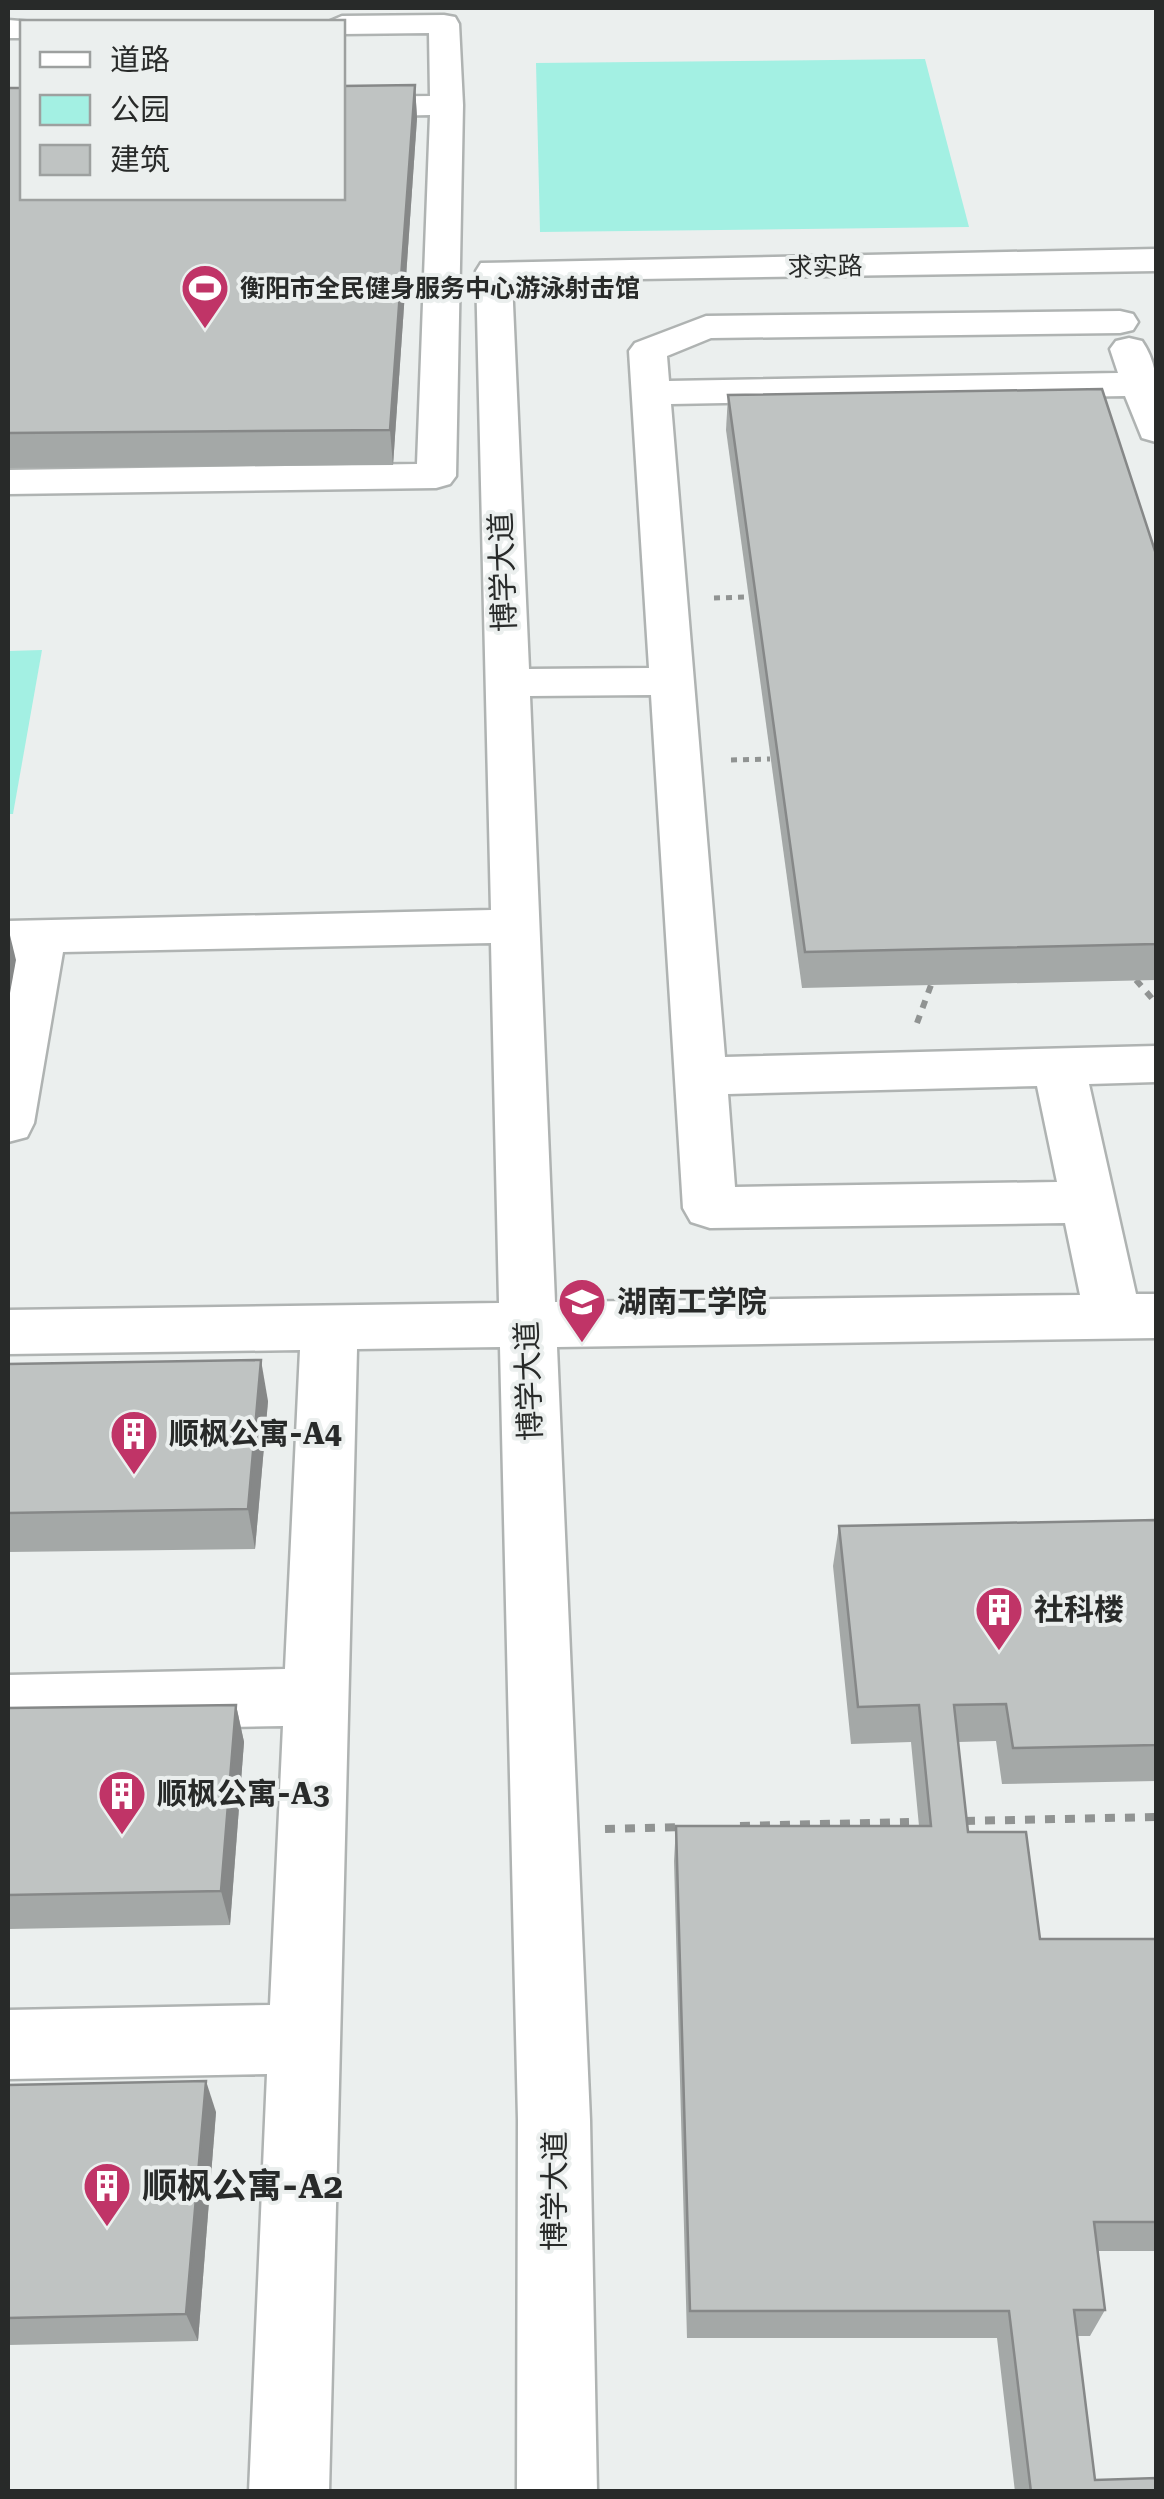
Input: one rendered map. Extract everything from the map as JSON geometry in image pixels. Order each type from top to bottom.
[{"type":"street","points":[[345,25],[444,24],[447,106],[436,476]]},
{"type":"street","points":[[411,62],[445,61]]},
{"type":"street","points":[[345,107],[447,106]]},
{"type":"street","name":"求实路","points":[[494,271],[1156,260]]},
{"type":"street","points":[[1098,261],[1156,430]]},
{"type":"street","name":"博学大道","points":[[494,271],[554,2120],[557,2492]]},
{"type":"street","points":[[1088,1202],[710,1208],[648,351],[706,326],[1120,322]]},
{"type":"street","points":[[908,324],[925,388]]},
{"type":"street","points":[[653,392],[1141,384]]},
{"type":"street","points":[[8,482],[499,474]]},
{"type":"street","points":[[506,683],[674,681]]},
{"type":"street","points":[[8,1124],[24,936],[514,926]]},
{"type":"street","points":[[701,1076],[1156,1064]]},
{"type":"street","points":[[8,1332],[1135,1316],[1088,1202],[1059,1067]]},
{"type":"street","points":[[289,2492],[329,1327]]},
{"type":"street","points":[[8,1703],[315,1696]]},
{"type":"street","points":[[8,2044],[304,2039]]},
{"type":"path","points":[[1136,980],[1156,1003]]},
{"type":"path","points":[[966,1821],[1156,1818]]},
{"type":"path","points":[[736,1826],[909,1822]]},
{"type":"path","points":[[545,1830],[698,1827]]},
{"type":"green space","points":[[925,59],[969,227],[540,232],[536,63]]},
{"type":"green space","points":[[42,650],[13,814],[8,814],[8,651]]},
{"type":"building","name":"衡阳市全民健身服务中心游泳射击馆","points":[[415,85],[390,430],[8,433],[8,88],[20,88],[20,200],[345,200],[345,86]]},
{"type":"building","points":[[1102,389],[1156,554],[1156,944],[805,952],[728,395]]},
{"type":"building","name":"顺枫公寓-A4","points":[[261,1360],[248,1509],[8,1513],[8,1364]]},
{"type":"building","points":[[1156,1520],[1156,1745],[1013,1748],[1006,1704],[954,1705],[968,1832],[1026,1832],[1040,1939],[1156,1939],[1156,2222],[1094,2222],[1105,2310],[1074,2310],[1095,2480],[1156,2478],[1156,2492],[1031,2492],[1009,2311],[690,2311],[676,1826],[931,1826],[919,1705],[858,1707],[839,1526]]},
{"type":"building","name":"顺枫公寓-A3","points":[[236,1705],[221,1891],[8,1895],[8,1708]]},
{"type":"building","name":"顺枫公寓-A2","points":[[206,2081],[186,2314],[8,2318],[8,2085]]},
{"type":"place","name":"衡阳市全民健身服务中心游泳射击馆","points":[[205,330]]},
{"type":"place","name":"湖南工学院","points":[[582,1344]]},
{"type":"place","name":"顺枫公寓-A4","points":[[134,1476]]},
{"type":"place","name":"社科楼","points":[[999,1652]]},
{"type":"place","name":"顺枫公寓-A3","points":[[122,1836]]},
{"type":"place","name":"顺枫公寓-A2","points":[[107,2228]]}]
